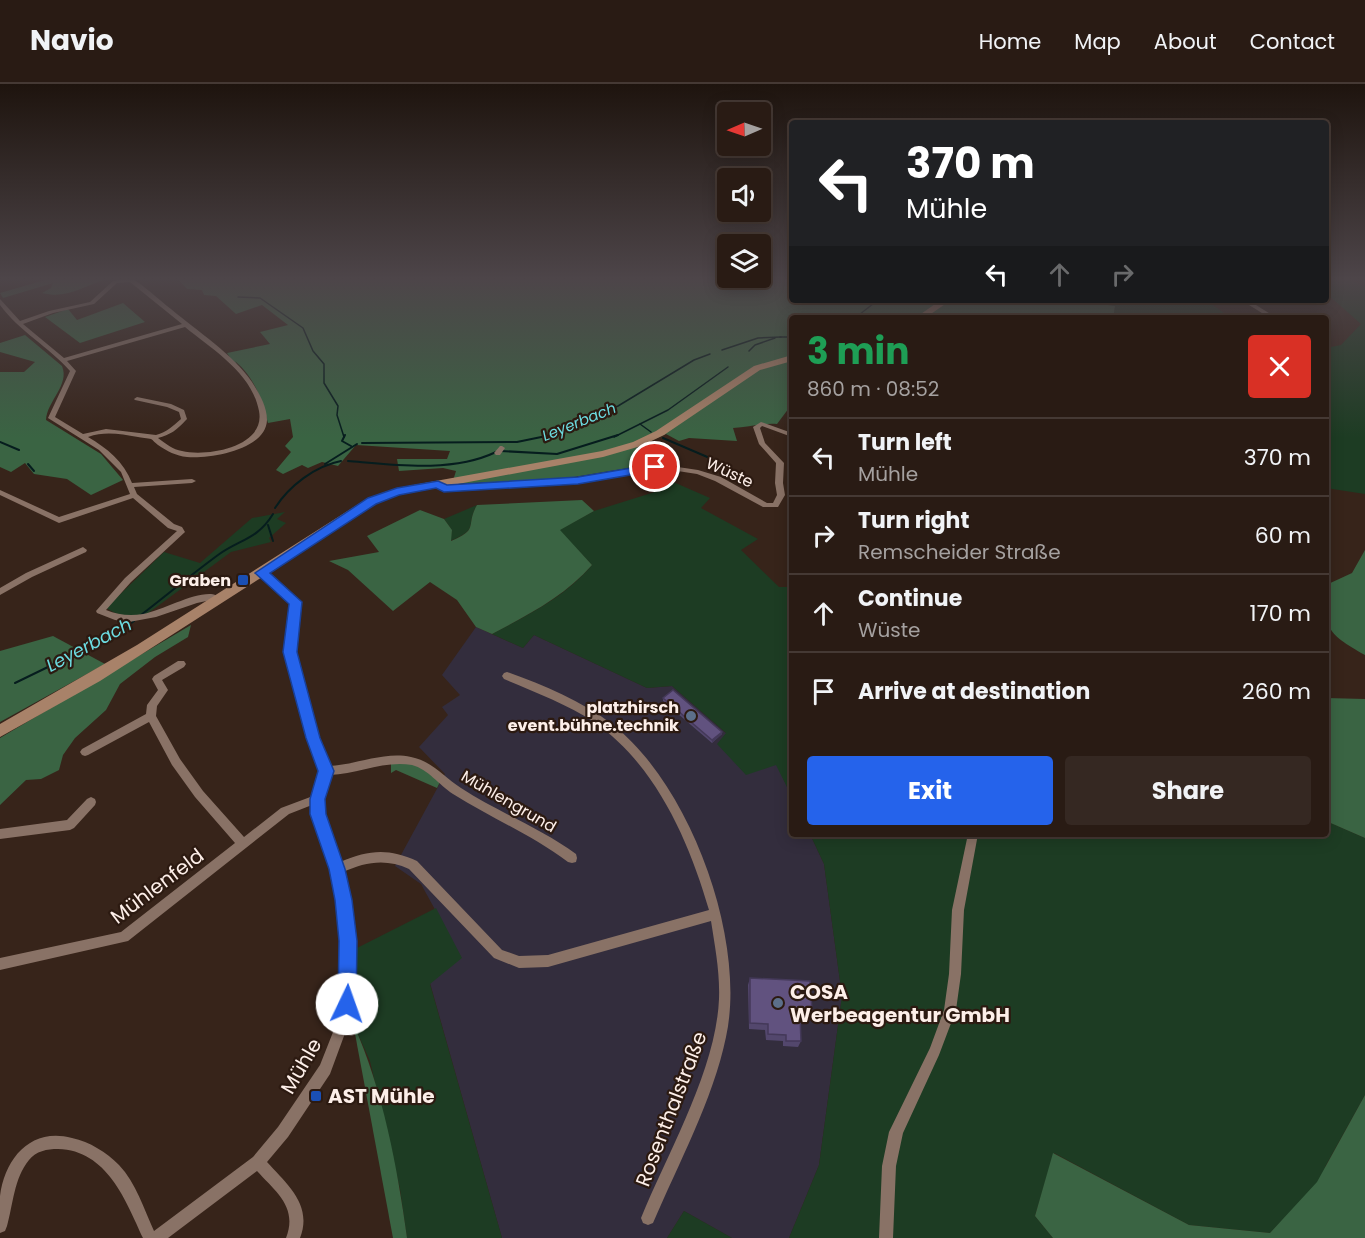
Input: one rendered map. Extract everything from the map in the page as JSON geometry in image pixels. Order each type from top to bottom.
[{"type":"main road","points":[[0,731],[90,680],[219,601],[372,501],[411,489],[603,454],[637,444],[660,433],[757,368],[789,359]]},
{"type":"street","points":[[29,331],[73,370],[51,418],[83,437],[124,471],[132,485],[134,495],[180,531],[128,580],[100,611],[135,620],[184,603],[212,597],[219,601]]},
{"type":"street","points":[[64,360],[166,331]]},
{"type":"street","points":[[83,437],[108,431],[154,439],[179,453],[203,454],[241,445],[253,438],[263,425],[261,408],[247,379],[237,366],[193,331]]},
{"type":"street","points":[[137,399],[169,405],[185,415],[175,429],[154,439]]},
{"type":"street","name":"Wüste","points":[[438,484],[444,489],[578,480],[643,468],[671,468],[698,471],[766,505],[775,505],[781,495],[778,483],[780,463],[762,444],[756,427],[766,425],[789,434]]},
{"type":"street","points":[[132,485],[192,482]]},
{"type":"street","points":[[0,492],[59,520],[134,495]]},
{"type":"street","points":[[0,592],[29,575],[83,550]]},
{"type":"street","points":[[262,573],[296,602],[290,652],[313,738],[326,771]]},
{"type":"street","points":[[181,664],[157,678],[163,690],[152,705],[151,716],[176,762],[199,794],[243,844]]},
{"type":"street","name":"Rosenthalstraße","points":[[507,676],[564,700],[622,739],[658,784],[679,820],[700,863],[716,914],[723,951],[726,990],[720,1035],[706,1079],[648,1218]]},
{"type":"street","points":[[85,752],[151,716]]},
{"type":"street","name":"Mühlengrund","points":[[326,771],[338,771],[383,760],[419,762],[432,768],[456,790],[542,835],[572,858]]},
{"type":"street","name":"Mühle","points":[[156,1238],[258,1162],[283,1132],[325,1070],[344,1022],[349,990],[348,941],[337,869],[318,814],[317,799],[326,771]]},
{"type":"street","name":"Mühlenfeld","points":[[0,964],[124,937],[285,811],[299,803],[317,799]]},
{"type":"street","points":[[0,834],[70,825],[91,802]]},
{"type":"street","points":[[886,1238],[888,1174],[896,1132],[935,1051],[950,1010],[955,974],[958,910],[972,837]]},
{"type":"street","points":[[337,869],[372,856],[403,860],[413,865],[498,954],[519,962],[548,961],[716,914]]},
{"type":"street","points":[[0,1226],[16,1168],[26,1153],[41,1142],[57,1140],[92,1153],[117,1172],[150,1238]]},
{"type":"street","points":[[258,1162],[297,1208],[299,1220],[293,1238]]},
{"type":"shaded area","points":[[476,627],[523,648],[534,635],[647,688],[672,686],[726,733],[777,765],[789,791],[789,837],[811,837],[824,864],[842,996],[819,1165],[789,1238],[732,1238],[684,1211],[667,1238],[502,1238],[430,983],[461,957],[421,884],[395,866],[445,774],[419,747],[448,715],[442,707],[460,695],[442,675]]},
{"type":"green space","points":[[64,331],[118,331],[80,343]]},
{"type":"green space","points":[[789,331],[789,408],[777,424],[733,428],[737,441],[689,438],[679,441],[666,434],[637,447],[646,465],[562,479],[452,484],[456,471],[443,468],[399,471],[397,459],[447,459],[450,451],[356,445],[338,466],[322,462],[308,468],[302,465],[283,474],[276,470],[291,452],[285,446],[293,437],[290,419],[268,423],[260,397],[248,374],[235,361],[255,394],[227,353],[270,344],[260,332]]},
{"type":"green space","points":[[1354,331],[1365,331],[1365,494],[1329,488],[1329,347],[1341,345]]},
{"type":"green space","points":[[25,335],[62,366],[64,373],[61,386],[50,406],[46,420],[101,454],[123,480],[91,495],[67,479],[34,474],[25,463],[11,472],[0,467],[0,372],[24,372],[35,362],[0,352],[0,343]]},
{"type":"green space","points":[[671,481],[710,498],[701,508],[758,539],[741,550],[779,587],[789,587],[789,791],[776,765],[746,775],[717,744],[726,733],[672,686],[647,688],[534,635],[523,648],[492,634],[558,596],[592,565],[559,530],[594,511],[658,491]]},
{"type":"green space","points":[[582,500],[594,511],[560,530],[592,565],[558,595],[492,634],[476,627],[457,600],[430,582],[393,611],[348,570],[329,561],[379,552],[367,536],[420,510],[444,519],[452,530],[451,541],[469,530],[477,505]]},
{"type":"green space","points":[[477,505],[469,530],[450,541],[452,530],[444,519]]},
{"type":"green space","points":[[285,512],[277,519],[286,523],[269,538],[271,542],[231,552],[143,617],[124,616],[106,608],[164,552],[200,563],[252,518]]},
{"type":"green space","points":[[1365,550],[1365,655],[1342,641],[1329,625],[1329,584],[1352,573]]},
{"type":"green space","points":[[191,625],[188,637],[155,657],[120,684],[106,710],[75,738],[63,755],[59,770],[41,779],[26,780],[0,805],[0,738]]},
{"type":"green space","points":[[53,636],[105,664],[0,722],[0,651]]},
{"type":"green space","points":[[1329,698],[1365,699],[1365,838],[1329,822]]},
{"type":"green space","points":[[407,763],[421,767],[441,780],[437,788],[396,770],[391,773],[391,764]]},
{"type":"green space","points":[[1329,822],[1365,838],[1365,1095],[1325,1167],[1343,1157],[1270,1233],[1189,1225],[1054,1153],[1035,1216],[1053,1238],[789,1238],[819,1165],[842,996],[824,864],[811,837],[1329,837]]},
{"type":"green space","points":[[436,908],[462,958],[430,984],[502,1238],[407,1238],[400,1189],[370,1061],[353,1023],[357,948]]},
{"type":"green space","points":[[353,1023],[381,1101],[399,1183],[407,1238],[393,1238]]},
{"type":"green space","points":[[1365,1095],[1365,1238],[1053,1238],[1035,1216],[1053,1153],[1189,1225],[1270,1233],[1317,1182]]},
{"type":"green space","points":[[684,1211],[732,1238],[667,1238]]},
{"type":"building","name":"platzhirsch event.bühne.technik","points":[[673,690],[722,732],[712,740],[663,698]]},
{"type":"building","name":"COSA Werbeagentur GmbH","points":[[750,978],[810,981],[812,1011],[800,1016],[801,1041],[786,1041],[786,1035],[768,1034],[768,1024],[750,1023]]},
{"type":"waterway","points":[[304,331],[313,351],[324,364],[324,383],[338,406],[337,415],[344,437]]},
{"type":"waterway","points":[[722,350],[758,338],[781,337]]},
{"type":"waterway","name":"Leyerbach","points":[[781,337],[789,337]]},
{"type":"waterway","name":"Leyerbach","points":[[749,351],[755,345],[775,338]]},
{"type":"waterway","name":"Leyerbach","points":[[547,437],[618,406],[694,360],[710,354]]},
{"type":"waterway","points":[[640,424],[668,410],[728,367]]},
{"type":"waterway","name":"Leyerbach","points":[[618,435],[640,424]]},
{"type":"waterway","points":[[640,424],[651,432]]},
{"type":"waterway","name":"Leyerbach","points":[[362,443],[517,442],[551,435]]},
{"type":"waterway","name":"Leyerbach","points":[[501,451],[557,454],[618,435]]},
{"type":"waterway","name":"Leyerbach","points":[[614,437],[618,435]]},
{"type":"waterway","points":[[344,437],[342,441],[351,446]]},
{"type":"waterway","points":[[663,438],[712,459]]},
{"type":"waterway","points":[[0,442],[19,450]]},
{"type":"waterway","points":[[325,464],[357,444]]},
{"type":"waterway","name":"Leyerbach","points":[[348,461],[423,466],[442,465],[479,459],[496,452]]},
{"type":"waterway","name":"Leyerbach","points":[[275,508],[295,485],[312,472],[341,461]]},
{"type":"waterway","points":[[28,464],[34,471]]},
{"type":"waterway","name":"Leyerbach","points":[[141,615],[218,555],[261,529],[273,514]]},
{"type":"waterway","points":[[268,525],[273,541]]},
{"type":"waterway","name":"Leyerbach","points":[[15,683],[120,632],[134,621]]},
{"type":"place","name":"Graben","points":[[243,580]]},
{"type":"place","name":"platzhirsch event.bühne.technik","points":[[691,716]]},
{"type":"place","name":"COSA Werbeagentur GmbH","points":[[778,1003]]},
{"type":"place","name":"AST Mühle","points":[[316,1096]]},
{"type":"route","points":[[347,1004],[348,941],[343,900],[337,869],[318,814],[317,799],[326,771],[313,738],[290,652],[296,602],[279,585],[262,573],[372,501],[397,492],[438,484],[444,489],[578,480],[655,467]]}]
